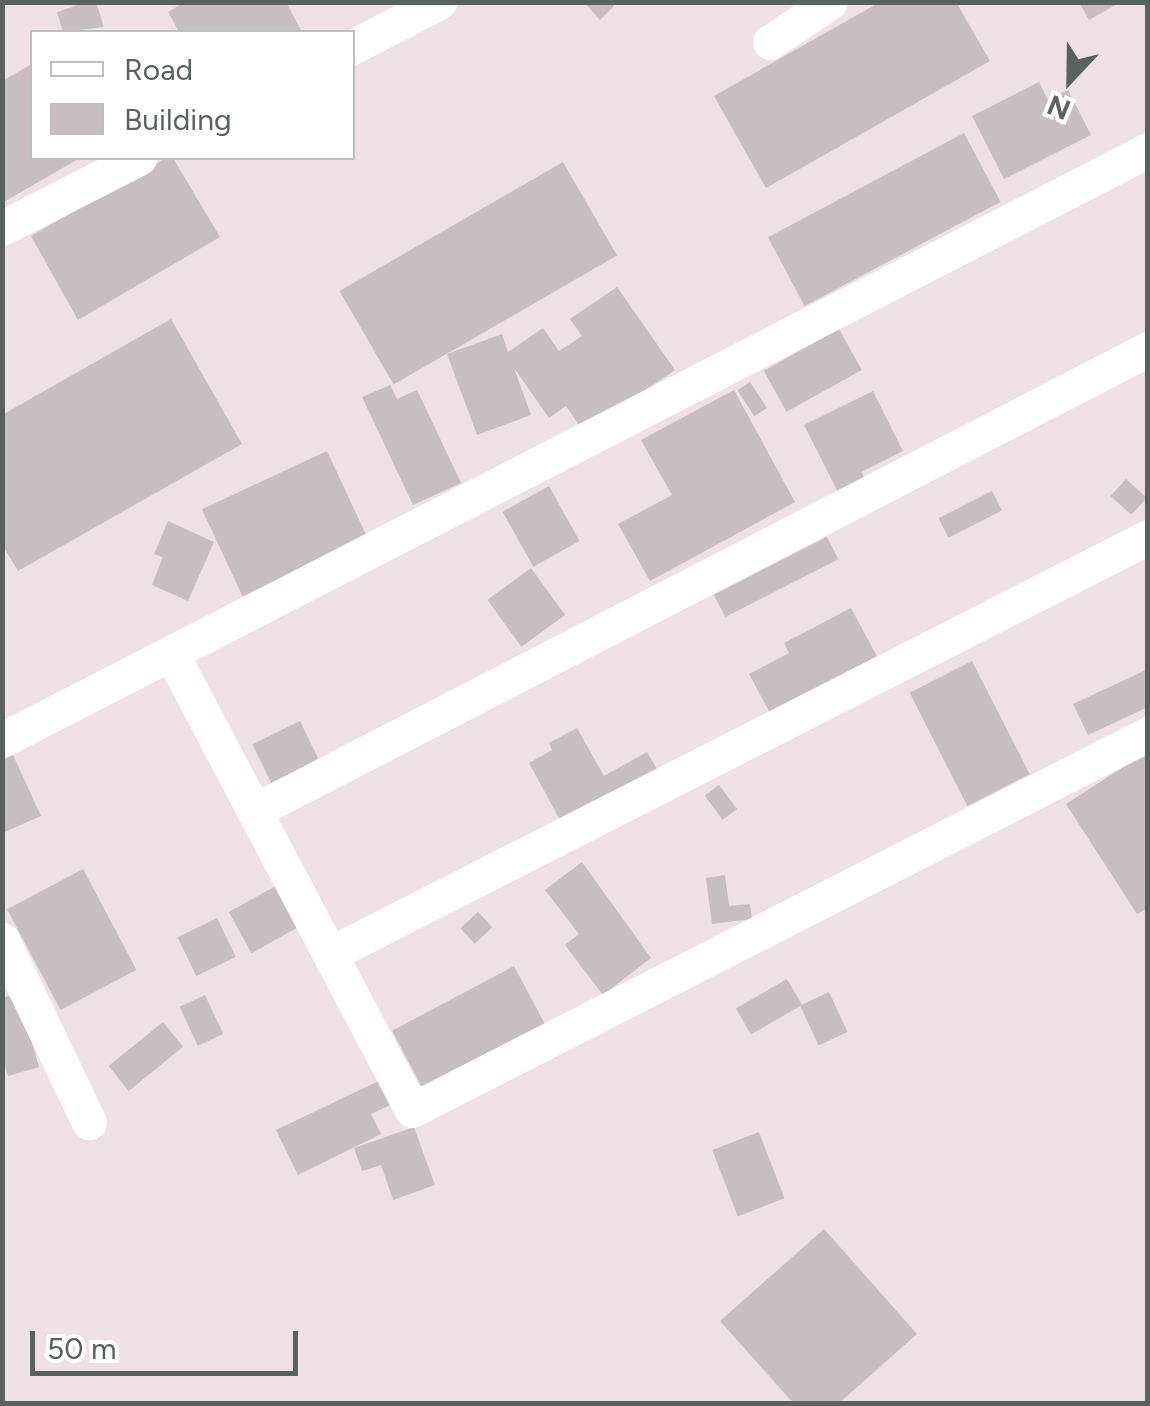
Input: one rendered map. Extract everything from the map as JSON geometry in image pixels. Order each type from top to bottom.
[{"type":"street","points":[[355,45],[439,2]]},
{"type":"street","points":[[770,42],[830,2]]},
{"type":"street","points":[[2,740],[1148,150]]},
{"type":"street","points":[[2,228],[135,160]]},
{"type":"street","points":[[254,811],[1148,349]]},
{"type":"street","points":[[330,954],[1148,537]]},
{"type":"street","points":[[172,655],[412,1110],[1148,734]]},
{"type":"street","points":[[2,940],[89,1122]]},
{"type":"building","points":[[96,2],[104,27],[62,30],[57,12]]},
{"type":"building","points":[[185,2],[286,2],[301,30],[178,30],[168,12]]},
{"type":"building","points":[[584,2],[611,2],[614,6],[600,20]]},
{"type":"building","points":[[880,2],[956,2],[990,61],[766,188],[714,96]]},
{"type":"building","points":[[1079,2],[1121,2],[1089,20]]},
{"type":"building","points":[[30,65],[30,160],[77,160],[2,203],[2,81]]},
{"type":"building","points":[[1039,82],[1048,100],[1068,90],[1091,135],[1004,179],[972,116]]},
{"type":"building","points":[[964,133],[1001,202],[805,306],[768,237]]},
{"type":"building","points":[[163,160],[174,160],[220,237],[78,320],[31,236]]},
{"type":"building","points":[[563,162],[617,256],[394,385],[340,291]]},
{"type":"building","points":[[617,287],[675,370],[584,432],[566,406],[549,418],[514,368],[531,415],[477,435],[447,354],[502,334],[508,352],[543,328],[559,351],[582,336],[570,319]]},
{"type":"building","points":[[171,319],[242,444],[18,571],[2,544],[2,415]]},
{"type":"building","points":[[839,329],[862,370],[787,412],[764,371]]},
{"type":"building","points":[[750,382],[767,408],[754,416],[737,390]]},
{"type":"building","points":[[390,385],[397,399],[417,390],[461,483],[413,505],[362,397]]},
{"type":"building","points":[[734,390],[795,502],[650,581],[618,524],[672,495],[641,440]]},
{"type":"building","points":[[873,391],[903,451],[861,472],[866,480],[839,494],[804,425]]},
{"type":"building","points":[[327,451],[368,538],[243,596],[202,509]]},
{"type":"building","points":[[1126,479],[1147,498],[1131,515],[1111,496]]},
{"type":"building","points":[[549,486],[580,541],[533,567],[503,512]]},
{"type":"building","points":[[992,491],[1002,511],[949,538],[939,518]]},
{"type":"building","points":[[168,521],[214,542],[188,601],[152,585],[163,557],[154,554]]},
{"type":"building","points":[[827,537],[838,559],[725,617],[714,595]]},
{"type":"building","points":[[531,568],[565,615],[521,647],[487,600]]},
{"type":"building","points":[[851,608],[879,660],[771,715],[749,674],[789,653],[784,643]]},
{"type":"building","points":[[972,661],[1030,774],[967,806],[910,693]]},
{"type":"building","points":[[1148,669],[1148,707],[1088,735],[1073,704]]},
{"type":"building","points":[[300,721],[319,760],[271,783],[252,744]]},
{"type":"building","points":[[577,728],[604,776],[647,752],[661,776],[565,829],[529,763],[552,750],[549,743]]},
{"type":"building","points":[[1148,751],[1148,908],[1137,914],[1066,804]]},
{"type":"building","points":[[13,755],[41,816],[2,833],[2,760]]},
{"type":"building","points":[[719,785],[737,809],[723,820],[705,796]]},
{"type":"building","points":[[582,862],[651,958],[603,995],[565,945],[579,934],[545,890]]},
{"type":"building","points":[[83,869],[137,970],[61,1010],[7,909]]},
{"type":"building","points":[[725,875],[729,906],[750,904],[752,919],[712,924],[706,878]]},
{"type":"building","points":[[283,882],[306,923],[252,953],[229,912]]},
{"type":"building","points":[[478,912],[492,927],[475,944],[460,928]]},
{"type":"building","points":[[217,918],[236,957],[196,976],[177,937]]},
{"type":"building","points":[[514,966],[549,1031],[427,1096],[392,1031]]},
{"type":"building","points":[[787,979],[802,1005],[751,1034],[736,1008]]},
{"type":"building","points":[[829,992],[848,1032],[819,1045],[800,1006]]},
{"type":"building","points":[[18,994],[39,1067],[8,1076],[2,1056],[2,998]]},
{"type":"building","points":[[205,995],[223,1034],[198,1046],[180,1007]]},
{"type":"building","points":[[163,1022],[183,1047],[129,1091],[109,1066]]},
{"type":"building","points":[[387,1077],[399,1101],[371,1114],[381,1134],[298,1175],[276,1130]]},
{"type":"building","points":[[414,1127],[435,1185],[393,1200],[381,1165],[362,1171],[354,1148]]},
{"type":"building","points":[[759,1132],[784,1198],[738,1216],[712,1150]]},
{"type":"building","points":[[824,1229],[917,1334],[838,1404],[794,1404],[720,1321]]}]
